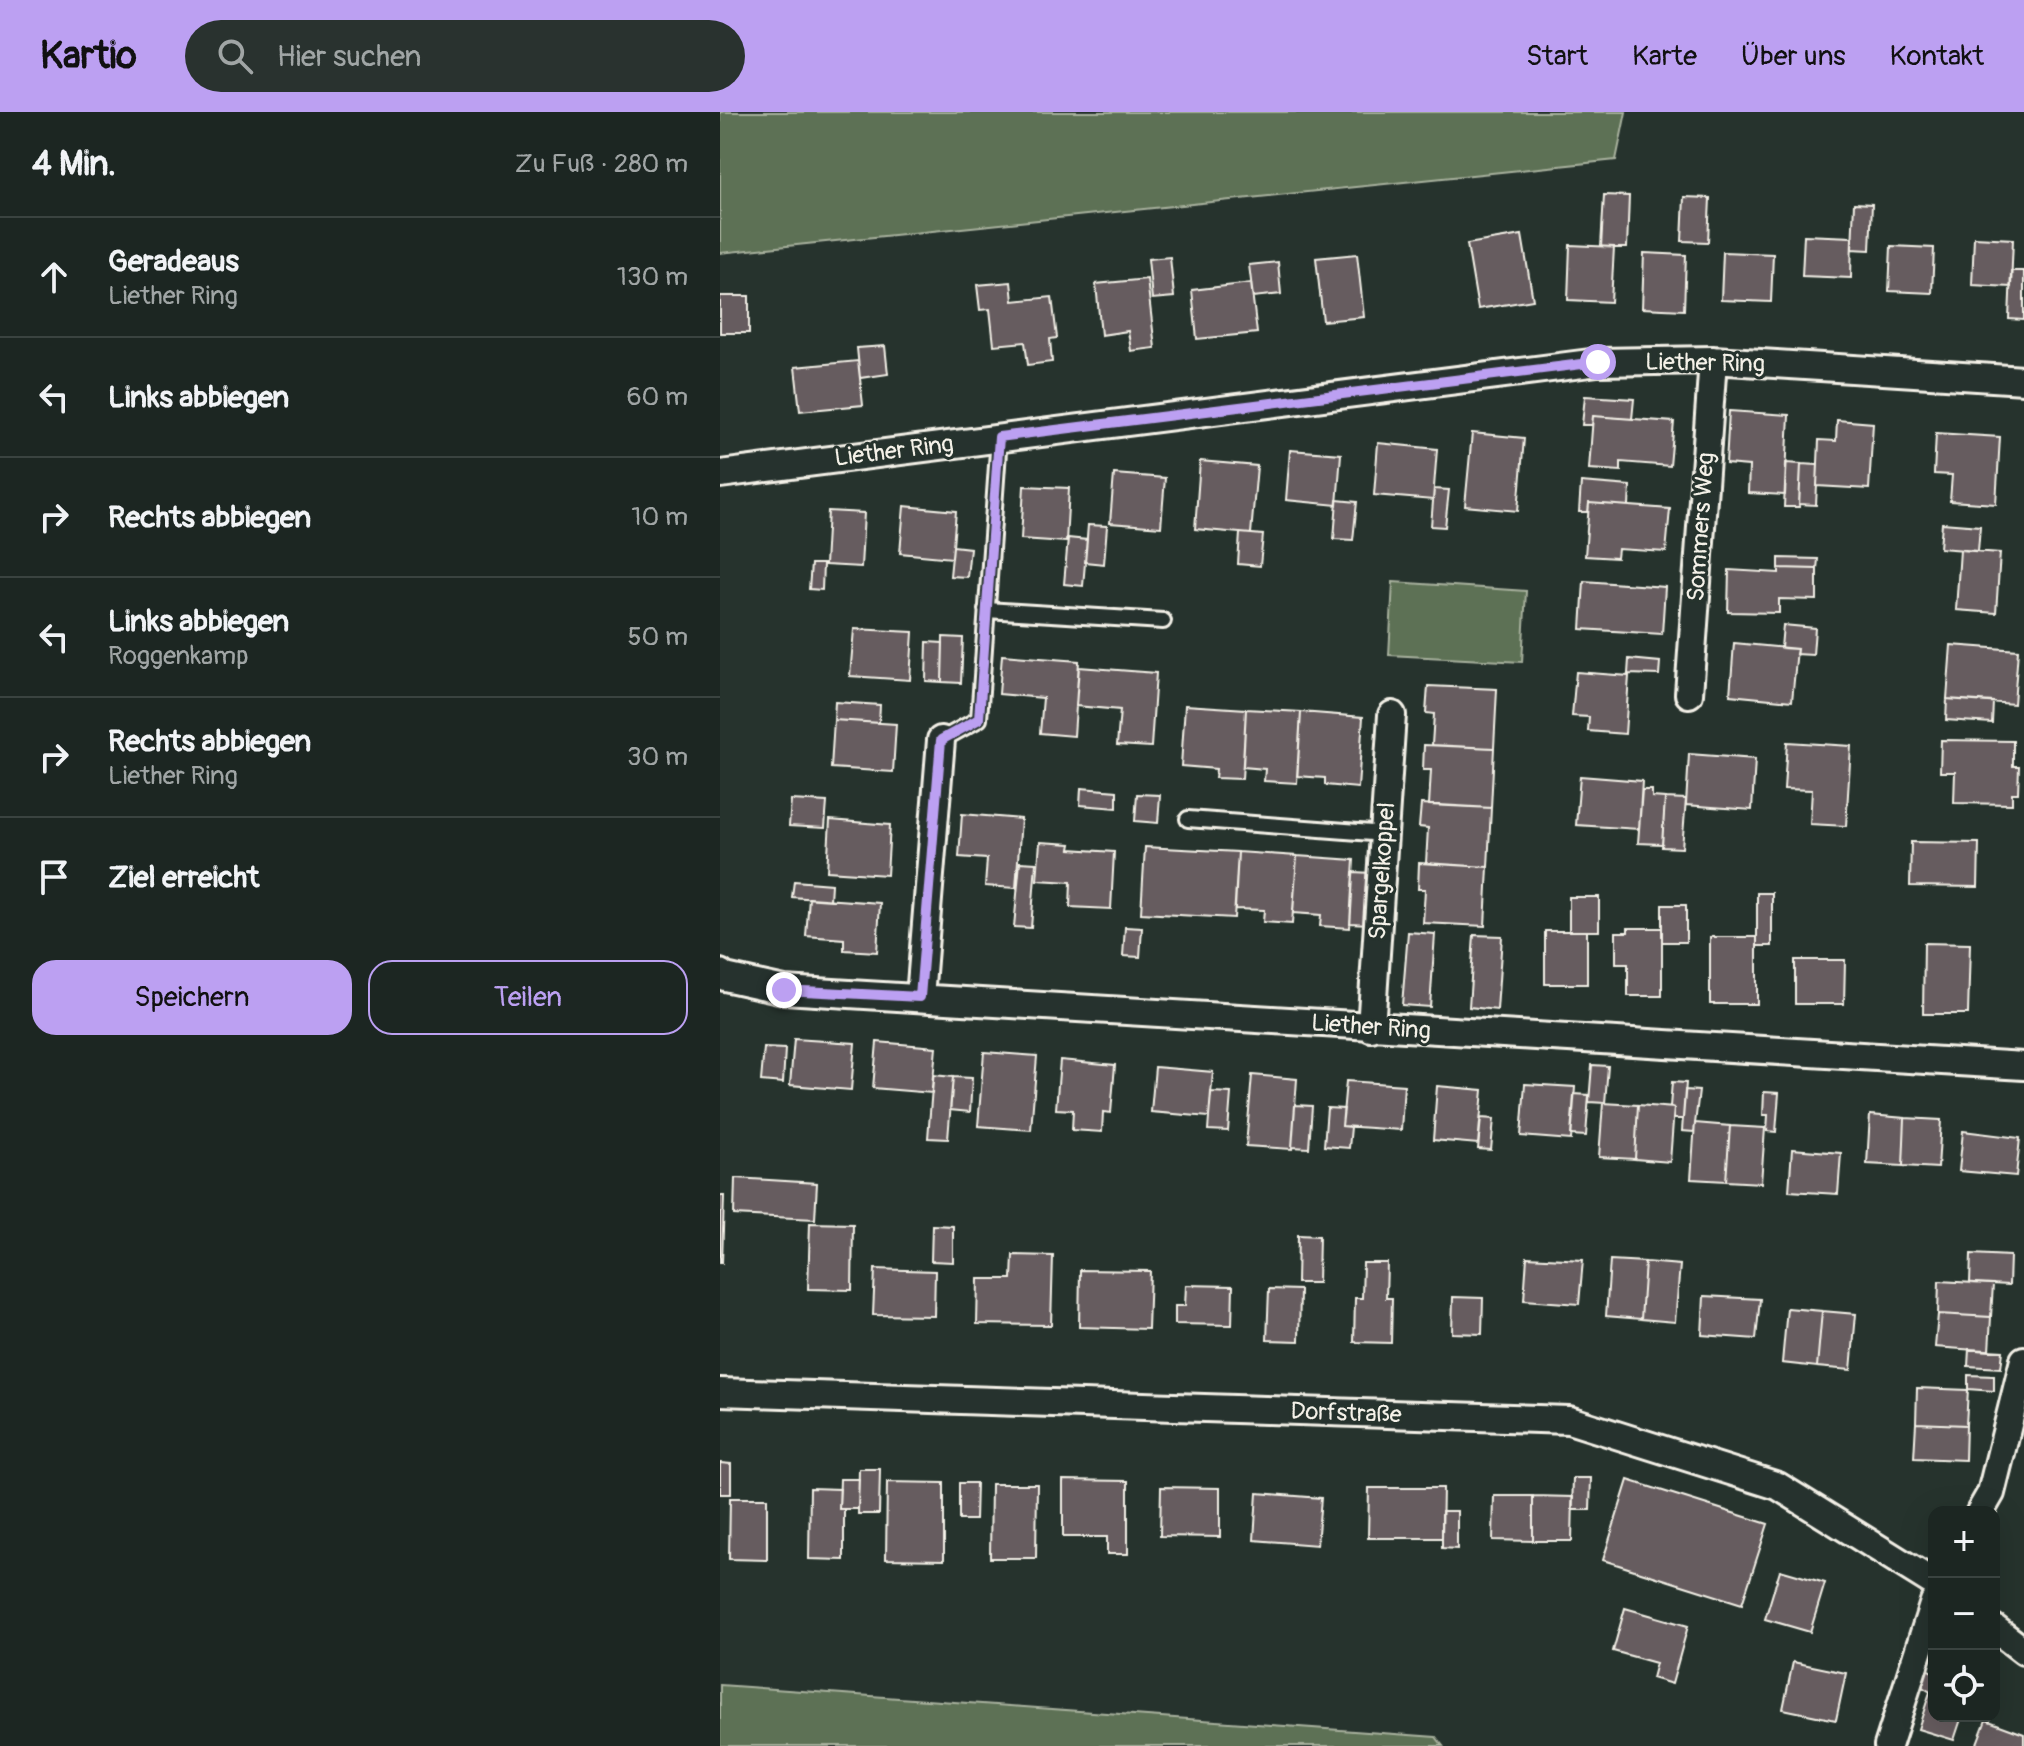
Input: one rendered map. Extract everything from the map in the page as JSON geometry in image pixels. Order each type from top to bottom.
[{"type":"street","name":"Liether Ring","points":[[720,474],[1598,362],[1713,360],[2024,380]]},
{"type":"street","name":"Sommers Weg","points":[[1689,694],[1713,360]]},
{"type":"street","name":"Spargelkoppel","points":[[1371,1028],[1392,715]]},
{"type":"street","points":[[920,997],[941,740]]},
{"type":"street","name":"Liether Ring","points":[[720,973],[784,990],[2024,1066]]},
{"type":"street","points":[[1983,1506],[1991,1493],[2024,1360]]},
{"type":"street","name":"Dorfstraße","points":[[720,1392],[1569,1420],[1778,1486],[1928,1579]]},
{"type":"street","points":[[1888,1746],[1928,1621]]},
{"type":"street","points":[[2000,1633],[2024,1651]]},
{"type":"lane","points":[[941,740],[979,719],[999,437]]},
{"type":"lane","points":[[986,610],[1163,621]]},
{"type":"lane","points":[[1188,819],[1385,834]]},
{"type":"green space","points":[[720,112],[1626,112],[1616,160],[720,253]]},
{"type":"green space","points":[[1393,582],[1526,591],[1522,662],[1389,655]]},
{"type":"green space","points":[[720,1685],[1436,1737],[1443,1746],[720,1746]]},
{"type":"building","points":[[1604,195],[1629,196],[1627,248],[1601,247]]},
{"type":"building","points":[[1684,197],[1710,198],[1708,242],[1682,241]]},
{"type":"building","points":[[1854,203],[1872,204],[1870,250],[1852,249]]},
{"type":"building","points":[[1522,235],[1533,300],[1478,309],[1467,244]]},
{"type":"building","points":[[1804,235],[1852,237],[1851,278],[1802,276]]},
{"type":"building","points":[[1974,237],[2013,239],[2011,287],[1972,285]]},
{"type":"building","points":[[1570,245],[1614,247],[1611,302],[1568,300]]},
{"type":"building","points":[[1891,246],[1934,248],[1932,293],[1889,291]]},
{"type":"building","points":[[1723,252],[1773,254],[1771,302],[1721,300]]},
{"type":"building","points":[[1644,253],[1686,255],[1684,310],[1642,308]]},
{"type":"building","points":[[1357,254],[1364,317],[1323,321],[1316,258]]},
{"type":"building","points":[[1170,257],[1174,297],[1152,299],[1148,259]]},
{"type":"building","points":[[1278,262],[1281,294],[1253,297],[1249,265]]},
{"type":"building","points":[[2011,271],[2024,271],[2024,320],[2009,319]]},
{"type":"building","points":[[1147,279],[1155,348],[1131,351],[1128,331],[1101,335],[1096,284]]},
{"type":"building","points":[[1011,282],[1013,301],[1052,297],[1057,338],[1050,339],[1052,362],[1028,365],[1025,342],[994,345],[990,309],[980,310],[977,285]]},
{"type":"building","points":[[1251,283],[1257,333],[1197,339],[1192,290]]},
{"type":"building","points":[[720,296],[749,296],[749,333],[720,333]]},
{"type":"building","points":[[885,346],[888,374],[860,378],[857,348]]},
{"type":"building","points":[[858,361],[863,405],[800,411],[795,367]]},
{"type":"building","points":[[1585,396],[1634,399],[1632,419],[1593,416],[1592,425],[1582,425]]},
{"type":"building","points":[[1729,411],[1789,415],[1785,495],[1748,493],[1749,466],[1726,464]]},
{"type":"building","points":[[1593,416],[1674,422],[1670,466],[1621,462],[1621,471],[1589,469]]},
{"type":"building","points":[[1837,420],[1873,423],[1869,489],[1817,486],[1819,440],[1836,441]]},
{"type":"building","points":[[1472,433],[1524,438],[1518,511],[1465,506]]},
{"type":"building","points":[[1936,433],[2000,437],[1996,504],[1950,501],[1952,475],[1934,474]]},
{"type":"building","points":[[1378,443],[1437,449],[1433,500],[1374,495]]},
{"type":"building","points":[[1290,450],[1341,454],[1337,505],[1286,500]]},
{"type":"building","points":[[1200,461],[1257,466],[1251,534],[1195,529]]},
{"type":"building","points":[[1786,463],[1801,464],[1799,507],[1784,507]]},
{"type":"building","points":[[1801,464],[1818,465],[1816,505],[1799,504]]},
{"type":"building","points":[[1114,474],[1165,478],[1161,527],[1110,523]]},
{"type":"building","points":[[1581,482],[1630,486],[1629,506],[1589,503],[1588,512],[1579,512]]},
{"type":"building","points":[[1024,486],[1069,488],[1066,542],[1021,539]]},
{"type":"building","points":[[1434,489],[1449,490],[1445,527],[1431,526]]},
{"type":"building","points":[[1337,500],[1357,502],[1353,540],[1334,539]]},
{"type":"building","points":[[1589,503],[1670,509],[1666,552],[1618,549],[1617,558],[1585,556]]},
{"type":"building","points":[[904,506],[956,511],[952,558],[900,553]]},
{"type":"building","points":[[828,511],[864,513],[861,567],[825,565]]},
{"type":"building","points":[[1942,523],[1980,526],[1978,551],[1940,548]]},
{"type":"building","points":[[1088,525],[1107,526],[1104,564],[1085,562]]},
{"type":"building","points":[[1240,533],[1263,535],[1260,566],[1238,564]]},
{"type":"building","points":[[1068,538],[1087,540],[1083,586],[1064,584]]},
{"type":"building","points":[[953,546],[970,548],[967,577],[950,576]]},
{"type":"building","points":[[1960,550],[2000,553],[1996,613],[1956,610]]},
{"type":"building","points":[[1779,558],[1818,559],[1817,569],[1779,568]]},
{"type":"building","points":[[811,564],[823,564],[822,590],[809,589]]},
{"type":"building","points":[[1779,568],[1817,569],[1817,600],[1779,599],[1779,613],[1728,612],[1729,570],[1779,573]]},
{"type":"building","points":[[1584,581],[1665,587],[1662,634],[1581,629]]},
{"type":"building","points":[[1783,625],[1815,628],[1813,655],[1796,654],[1797,649],[1781,648]]},
{"type":"building","points":[[854,629],[913,632],[910,680],[850,676]]},
{"type":"building","points":[[943,637],[963,638],[961,683],[942,682]]},
{"type":"building","points":[[927,642],[943,643],[942,682],[926,681]]},
{"type":"building","points":[[1734,643],[1797,649],[1792,701],[1730,695]]},
{"type":"building","points":[[1951,645],[2018,650],[2014,704],[1947,699]]},
{"type":"building","points":[[1002,655],[1079,661],[1074,736],[1040,733],[1043,698],[999,694]]},
{"type":"building","points":[[1629,659],[1660,662],[1659,675],[1628,674]]},
{"type":"building","points":[[1079,667],[1156,673],[1151,747],[1117,745],[1120,710],[1076,706]]},
{"type":"building","points":[[1576,672],[1629,676],[1625,734],[1588,731],[1589,717],[1572,716]]},
{"type":"building","points":[[1428,686],[1497,689],[1494,748],[1432,745],[1434,714],[1426,713]]},
{"type":"building","points":[[1947,699],[1993,702],[1992,723],[1946,720]]},
{"type":"building","points":[[835,702],[880,705],[879,723],[834,720]]},
{"type":"building","points":[[1185,705],[1246,709],[1242,779],[1215,778],[1216,769],[1181,766]]},
{"type":"building","points":[[1246,709],[1301,712],[1297,783],[1264,781],[1265,769],[1243,767]]},
{"type":"building","points":[[1301,712],[1363,717],[1358,788],[1325,785],[1325,778],[1297,776]]},
{"type":"building","points":[[834,720],[896,724],[893,772],[831,768]]},
{"type":"building","points":[[1941,740],[2013,741],[2013,766],[2019,766],[2018,793],[2012,793],[2012,804],[1954,803],[1955,772],[1940,772]]},
{"type":"building","points":[[1787,742],[1851,746],[1846,826],[1810,824],[1812,790],[1784,789]]},
{"type":"building","points":[[1424,745],[1494,748],[1491,808],[1429,805],[1431,770],[1423,770]]},
{"type":"building","points":[[1689,754],[1755,759],[1752,810],[1686,805]]},
{"type":"building","points":[[1580,776],[1642,781],[1639,829],[1576,825]]},
{"type":"building","points":[[1081,788],[1117,791],[1117,808],[1080,805]]},
{"type":"building","points":[[1642,790],[1652,790],[1652,797],[1665,798],[1662,844],[1638,843]]},
{"type":"building","points":[[1137,794],[1160,795],[1158,823],[1135,821]]},
{"type":"building","points":[[1665,798],[1686,799],[1682,848],[1662,847]]},
{"type":"building","points":[[791,800],[827,802],[825,828],[789,826]]},
{"type":"building","points":[[1421,804],[1491,808],[1488,867],[1426,863],[1428,828],[1419,827]]},
{"type":"building","points":[[962,814],[1021,819],[1016,888],[985,886],[987,859],[959,857]]},
{"type":"building","points":[[830,820],[890,825],[887,875],[827,871]]},
{"type":"building","points":[[1040,842],[1071,844],[1070,849],[1114,852],[1111,909],[1070,907],[1071,882],[1037,880]]},
{"type":"building","points":[[1911,842],[1979,843],[1978,887],[1910,886]]},
{"type":"building","points":[[1145,847],[1238,852],[1234,918],[1141,913]]},
{"type":"building","points":[[1238,852],[1297,856],[1292,924],[1263,922],[1264,910],[1235,909]]},
{"type":"building","points":[[1297,856],[1354,860],[1350,928],[1320,926],[1321,915],[1293,913]]},
{"type":"building","points":[[1020,862],[1036,863],[1031,928],[1014,927]]},
{"type":"building","points":[[1419,863],[1488,867],[1485,926],[1423,923],[1425,889],[1418,889]]},
{"type":"building","points":[[1353,872],[1372,873],[1369,924],[1350,923]]},
{"type":"building","points":[[794,881],[831,884],[830,900],[792,897]]},
{"type":"building","points":[[1757,893],[1772,893],[1772,946],[1757,946]]},
{"type":"building","points":[[1569,897],[1599,897],[1599,931],[1569,931]]},
{"type":"building","points":[[809,898],[880,903],[877,952],[844,950],[844,939],[806,936]]},
{"type":"building","points":[[1662,905],[1686,905],[1686,942],[1662,942]]},
{"type":"building","points":[[1125,927],[1142,928],[1140,957],[1123,956]]},
{"type":"building","points":[[1628,928],[1662,928],[1662,996],[1628,996],[1628,964],[1616,964],[1616,932],[1628,932]]},
{"type":"building","points":[[1545,931],[1587,931],[1587,984],[1545,984]]},
{"type":"building","points":[[1408,932],[1435,934],[1430,1007],[1402,1005]]},
{"type":"building","points":[[1474,935],[1502,936],[1497,1010],[1469,1007]]},
{"type":"building","points":[[1710,937],[1757,937],[1757,1004],[1710,1004]]},
{"type":"building","points":[[1924,943],[1970,944],[1968,1014],[1923,1014]]},
{"type":"building","points":[[1795,960],[1845,960],[1844,1004],[1795,1004]]},
{"type":"building","points":[[794,1039],[855,1043],[851,1090],[790,1085]]},
{"type":"building","points":[[877,1042],[936,1047],[932,1093],[873,1088]]},
{"type":"building","points":[[764,1048],[785,1049],[783,1083],[761,1081]]},
{"type":"building","points":[[984,1052],[1037,1056],[1031,1130],[978,1126]]},
{"type":"building","points":[[1060,1060],[1115,1065],[1111,1113],[1103,1112],[1102,1132],[1072,1130],[1073,1110],[1056,1109]]},
{"type":"building","points":[[1592,1065],[1608,1066],[1605,1103],[1589,1102]]},
{"type":"building","points":[[1155,1067],[1213,1072],[1209,1117],[1151,1112]]},
{"type":"building","points":[[933,1075],[953,1077],[948,1139],[928,1138]]},
{"type":"building","points":[[1252,1075],[1297,1079],[1292,1149],[1246,1146]]},
{"type":"building","points":[[953,1077],[972,1078],[970,1112],[950,1110]]},
{"type":"building","points":[[1346,1081],[1404,1085],[1401,1130],[1342,1126]]},
{"type":"building","points":[[1672,1082],[1686,1083],[1683,1119],[1673,1119],[1674,1108],[1670,1107]]},
{"type":"building","points":[[1525,1084],[1575,1087],[1571,1140],[1521,1136]]},
{"type":"building","points":[[1437,1086],[1483,1090],[1478,1144],[1433,1140]]},
{"type":"building","points":[[1685,1090],[1699,1091],[1694,1132],[1682,1131]]},
{"type":"building","points":[[1211,1092],[1231,1093],[1228,1131],[1208,1130]]},
{"type":"building","points":[[1764,1092],[1779,1093],[1776,1132],[1767,1131],[1768,1115],[1763,1115]]},
{"type":"building","points":[[1574,1094],[1589,1095],[1586,1136],[1571,1135]]},
{"type":"building","points":[[1603,1103],[1638,1105],[1635,1159],[1599,1157]]},
{"type":"building","points":[[1295,1105],[1312,1106],[1309,1148],[1292,1147]]},
{"type":"building","points":[[1638,1105],[1674,1108],[1670,1162],[1635,1159]]},
{"type":"building","points":[[1327,1108],[1344,1109],[1342,1126],[1351,1127],[1349,1148],[1324,1146]]},
{"type":"building","points":[[1870,1115],[1905,1118],[1903,1166],[1867,1164]]},
{"type":"building","points":[[1481,1118],[1494,1119],[1491,1150],[1478,1149]]},
{"type":"building","points":[[1905,1118],[1941,1120],[1938,1168],[1903,1166]]},
{"type":"building","points":[[1695,1123],[1730,1126],[1726,1181],[1691,1179]]},
{"type":"building","points":[[1730,1126],[1765,1128],[1761,1183],[1726,1181]]},
{"type":"building","points":[[1963,1131],[2020,1138],[2016,1176],[1959,1171]]},
{"type":"building","points":[[1792,1149],[1841,1153],[1838,1194],[1789,1191]]},
{"type":"building","points":[[735,1178],[817,1183],[815,1219],[734,1215]]},
{"type":"building","points":[[720,1196],[724,1196],[722,1263],[720,1263]]},
{"type":"building","points":[[810,1223],[853,1224],[852,1290],[808,1289]]},
{"type":"building","points":[[932,1225],[953,1226],[953,1262],[931,1261]]},
{"type":"building","points":[[1298,1235],[1319,1236],[1318,1283],[1297,1283]]},
{"type":"building","points":[[1971,1254],[2010,1256],[2009,1285],[1970,1283]]},
{"type":"building","points":[[1013,1255],[1053,1256],[1051,1325],[977,1324],[978,1279],[1012,1279]]},
{"type":"building","points":[[1527,1257],[1583,1260],[1579,1304],[1524,1300]]},
{"type":"building","points":[[1610,1260],[1645,1262],[1641,1319],[1606,1316]]},
{"type":"building","points":[[1645,1262],[1680,1265],[1675,1322],[1641,1319]]},
{"type":"building","points":[[1363,1263],[1387,1263],[1386,1298],[1392,1298],[1391,1343],[1354,1342],[1355,1298],[1362,1298]]},
{"type":"building","points":[[875,1269],[935,1271],[934,1316],[873,1315]]},
{"type":"building","points":[[1080,1270],[1150,1271],[1148,1329],[1079,1327]]},
{"type":"building","points":[[1939,1281],[1993,1284],[1991,1317],[1938,1314]]},
{"type":"building","points":[[1186,1285],[1233,1286],[1232,1325],[1175,1324],[1175,1306],[1185,1306]]},
{"type":"building","points":[[1269,1289],[1300,1290],[1299,1341],[1267,1340]]},
{"type":"building","points":[[1704,1296],[1760,1299],[1756,1339],[1702,1335]]},
{"type":"building","points":[[1453,1297],[1483,1298],[1482,1334],[1452,1333]]},
{"type":"building","points":[[1787,1308],[1822,1311],[1817,1367],[1782,1363]]},
{"type":"building","points":[[1822,1311],[1856,1314],[1851,1370],[1817,1367]]},
{"type":"building","points":[[1938,1314],[1991,1317],[1989,1351],[1935,1347]]},
{"type":"building","points":[[1969,1349],[2003,1351],[2001,1368],[1968,1366]]},
{"type":"building","points":[[1968,1375],[1994,1376],[1994,1391],[1968,1389]]},
{"type":"building","points":[[1917,1388],[1968,1390],[1966,1425],[1916,1423]]},
{"type":"building","points":[[1916,1423],[1966,1425],[1965,1460],[1914,1458]]},
{"type":"building","points":[[720,1463],[731,1464],[731,1494],[720,1494]]},
{"type":"building","points":[[859,1469],[880,1469],[879,1514],[858,1514]]},
{"type":"building","points":[[1573,1478],[1591,1478],[1590,1510],[1572,1510]]},
{"type":"building","points":[[840,1479],[859,1479],[858,1509],[839,1509]]},
{"type":"building","points":[[1063,1480],[1128,1481],[1128,1554],[1107,1554],[1107,1537],[1063,1537]]},
{"type":"building","points":[[1628,1480],[1768,1524],[1742,1604],[1603,1560]]},
{"type":"building","points":[[887,1482],[944,1483],[944,1560],[886,1559]]},
{"type":"building","points":[[959,1483],[976,1483],[975,1520],[959,1520]]},
{"type":"building","points":[[991,1484],[1037,1484],[1036,1558],[990,1558]]},
{"type":"building","points":[[1161,1487],[1220,1488],[1220,1537],[1160,1536]]},
{"type":"building","points":[[810,1488],[840,1489],[839,1509],[844,1509],[844,1560],[809,1559]]},
{"type":"building","points":[[1369,1488],[1443,1488],[1442,1538],[1368,1538]]},
{"type":"building","points":[[1257,1493],[1321,1498],[1317,1545],[1254,1540]]},
{"type":"building","points":[[1494,1496],[1533,1496],[1533,1541],[1493,1540]]},
{"type":"building","points":[[1533,1496],[1573,1497],[1572,1541],[1533,1541]]},
{"type":"building","points":[[730,1498],[767,1498],[767,1560],[729,1559]]},
{"type":"building","points":[[1442,1511],[1457,1511],[1457,1549],[1442,1548]]},
{"type":"building","points":[[1780,1570],[1825,1583],[1810,1632],[1765,1619]]},
{"type":"building","points":[[1625,1608],[1688,1626],[1672,1684],[1652,1678],[1656,1663],[1613,1651]]},
{"type":"building","points":[[1793,1662],[1846,1673],[1836,1720],[1783,1709]]},
{"type":"building","points":[[1927,1669],[1928,1690],[1919,1685]]},
{"type":"building","points":[[1928,1698],[1928,1722],[1960,1722],[1954,1740],[1918,1729]]},
{"type":"building","points":[[1985,1722],[2024,1734],[2024,1746],[1976,1746]]},
{"type":"route","points":[[784,990],[920,997],[941,740],[979,719],[999,437],[1598,362]]}]
